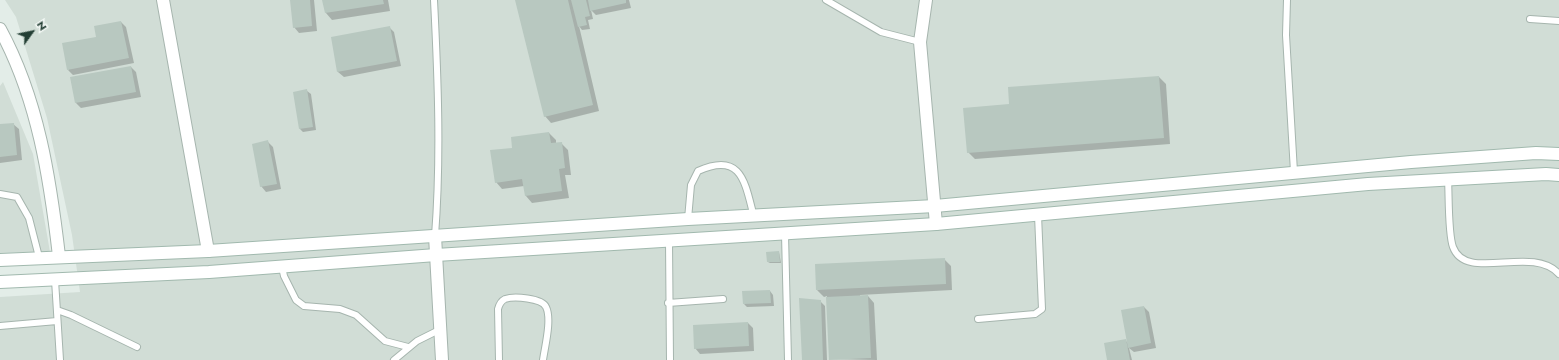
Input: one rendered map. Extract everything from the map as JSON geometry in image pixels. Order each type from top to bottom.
[{"type":"main road","points":[[163,0],[208,251]]},
{"type":"main road","points":[[926,0],[920,42],[936,224]]},
{"type":"main road","points":[[0,29],[22,81],[41,138],[51,190],[59,256]]},
{"type":"main road","points":[[0,260],[59,256],[208,251],[688,219],[935,206],[1294,172],[1536,153],[1559,154]]},
{"type":"main road","points":[[1546,174],[1559,183]]},
{"type":"main road","points":[[0,282],[282,267],[936,224],[1368,184],[1546,174],[1559,175]]},
{"type":"main road","points":[[435,236],[439,330],[442,360]]},
{"type":"lane","points":[[434,0],[438,178],[435,236]]},
{"type":"lane","points":[[826,0],[881,32],[920,42]]},
{"type":"lane","points":[[1288,0],[1286,36],[1294,172]]},
{"type":"lane","points":[[1530,19],[1559,22]]},
{"type":"lane","points":[[688,219],[692,185],[698,171],[712,164],[733,167],[744,178],[754,216]]},
{"type":"lane","points":[[1448,179],[1452,240],[1453,247],[1458,256],[1465,261],[1477,264],[1533,261],[1544,263],[1553,268],[1559,274]]},
{"type":"lane","points":[[0,194],[17,197],[29,218],[39,257]]},
{"type":"lane","points":[[978,319],[1035,314],[1042,309],[1038,215]]},
{"type":"lane","points":[[785,234],[788,360]]},
{"type":"lane","points":[[669,241],[668,303],[670,360]]},
{"type":"lane","points":[[282,267],[284,276],[296,300],[304,306],[340,309],[356,315],[385,341],[408,348]]},
{"type":"lane","points":[[55,280],[60,360]]},
{"type":"lane","points":[[499,360],[498,309],[500,304],[506,299],[537,299],[546,306],[548,324],[543,360]]},
{"type":"lane","points":[[668,303],[723,299]]},
{"type":"lane","points":[[57,310],[137,346]]},
{"type":"lane","points":[[0,326],[58,321]]},
{"type":"lane","points":[[394,360],[417,340],[439,330]]},
{"type":"shaded area","points":[[5,0],[1559,0],[1559,360],[0,360],[0,297],[80,292],[72,235],[47,118],[16,17]]},
{"type":"shaded area","points":[[3,82],[33,154],[50,252],[0,253],[0,86]]},
{"type":"building","points":[[290,0],[310,0],[312,26],[293,28]]},
{"type":"building","points":[[322,0],[383,0],[384,4],[325,13]]},
{"type":"building","points":[[515,0],[568,0],[593,105],[544,117]]},
{"type":"building","points":[[571,0],[586,0],[590,16],[585,17],[587,25],[578,27]]},
{"type":"building","points":[[588,0],[626,0],[626,3],[590,11]]},
{"type":"building","points":[[121,21],[129,58],[67,70],[62,43],[96,37],[94,26]]},
{"type":"building","points":[[390,26],[397,61],[337,72],[331,37]]},
{"type":"building","points":[[131,66],[136,92],[75,103],[70,77]]},
{"type":"building","points":[[1159,76],[1164,138],[967,153],[963,108],[1009,104],[1008,87]]},
{"type":"building","points":[[307,89],[313,127],[299,129],[293,92]]},
{"type":"building","points":[[14,123],[17,155],[0,157],[0,124]]},
{"type":"building","points":[[549,132],[551,143],[562,142],[565,168],[559,169],[562,191],[525,196],[522,179],[495,183],[490,150],[512,148],[511,137]]},
{"type":"building","points":[[268,140],[277,184],[260,187],[252,144]]},
{"type":"building","points":[[779,251],[780,262],[767,262],[766,252]]},
{"type":"building","points":[[945,258],[946,284],[816,290],[815,264]]},
{"type":"building","points":[[770,290],[771,303],[743,304],[742,291]]},
{"type":"building","points":[[868,295],[871,358],[829,360],[826,297]]},
{"type":"building","points":[[799,298],[821,300],[823,360],[802,360]]},
{"type":"building","points":[[1144,306],[1151,343],[1128,348],[1121,310]]},
{"type":"building","points":[[748,322],[749,346],[694,349],[693,325]]},
{"type":"building","points":[[1126,339],[1130,360],[1107,360],[1104,343]]}]
